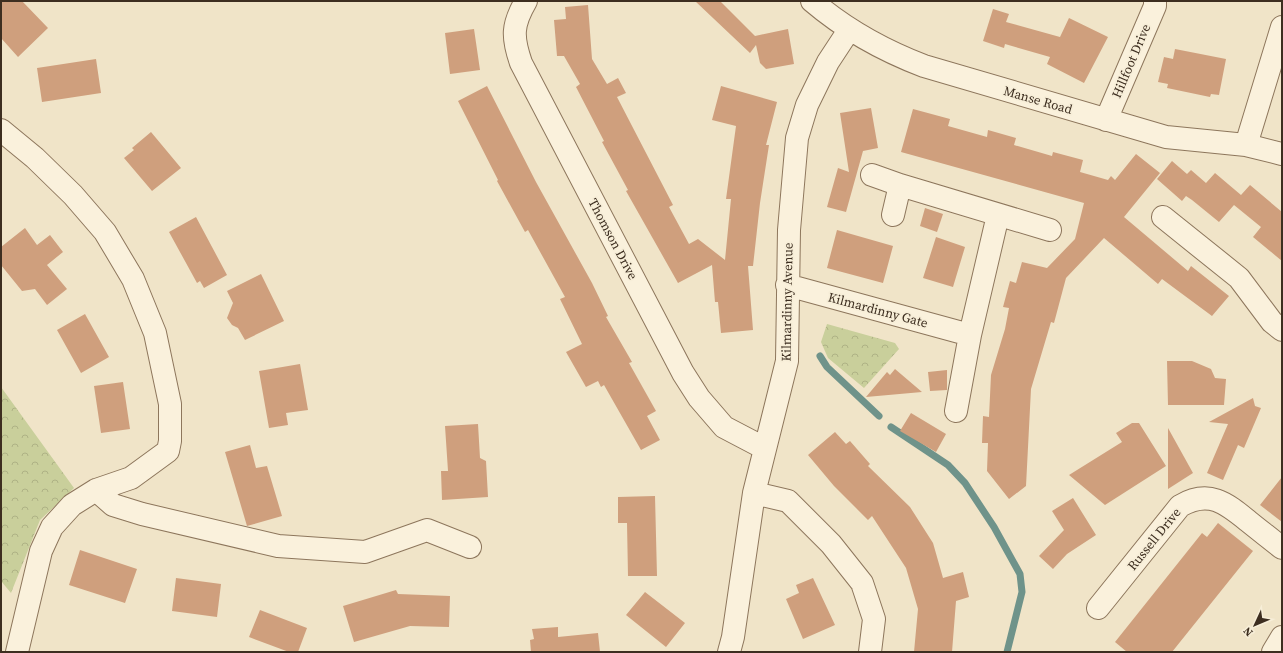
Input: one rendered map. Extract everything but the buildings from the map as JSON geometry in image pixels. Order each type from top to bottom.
[{"type":"street","name":"Thomson Drive","points":[[526,1],[516,22],[514,43],[521,63],[683,373],[699,398],[724,427],[764,448]]},
{"type":"street","name":"Hillfoot Drive","points":[[1106,120],[1155,6],[1155,1]]},
{"type":"street","name":"Manse Road","points":[[822,4],[849,30],[897,56],[924,66],[1166,137],[1246,145],[1282,154]]},
{"type":"street","points":[[1246,145],[1282,26]]},
{"type":"street","name":"Kilmardinny Avenue","points":[[728,652],[733,638],[754,493],[764,448],[787,361],[789,230],[797,138],[807,105],[828,62],[849,30]]},
{"type":"street","points":[[1,130],[34,158],[73,195],[105,232],[133,279],[156,333],[170,404],[170,441],[168,451],[131,478],[96,490],[72,505],[52,528],[42,551],[17,652]]},
{"type":"street","points":[[872,175],[1050,230]]},
{"type":"street","points":[[893,215],[900,184]]},
{"type":"street","points":[[956,411],[970,335],[998,215]]},
{"type":"street","points":[[1163,217],[1239,278],[1272,322],[1282,330]]},
{"type":"street","name":"Kilmardinny Gate","points":[[787,285],[970,335]]},
{"type":"street","points":[[96,490],[114,505],[142,514],[278,546],[365,552],[427,530],[470,547]]},
{"type":"street","points":[[754,493],[788,501],[831,544],[862,583],[874,619],[870,652]]},
{"type":"street","name":"Russell Drive","points":[[1098,608],[1180,506],[1192,499],[1210,498],[1226,504],[1282,548]]},
{"type":"street","points":[[1273,652],[1282,637]]},
{"type":"green space","points":[[827,324],[895,343],[899,349],[864,388],[828,358],[821,342]]},
{"type":"green space","points":[[1,387],[74,488],[40,520],[11,593],[1,581]]},
{"type":"waterway","points":[[820,356],[827,367],[879,416]]},
{"type":"waterway","points":[[891,427],[948,465],[965,483],[994,527],[1020,574],[1022,592],[1007,652]]}]
